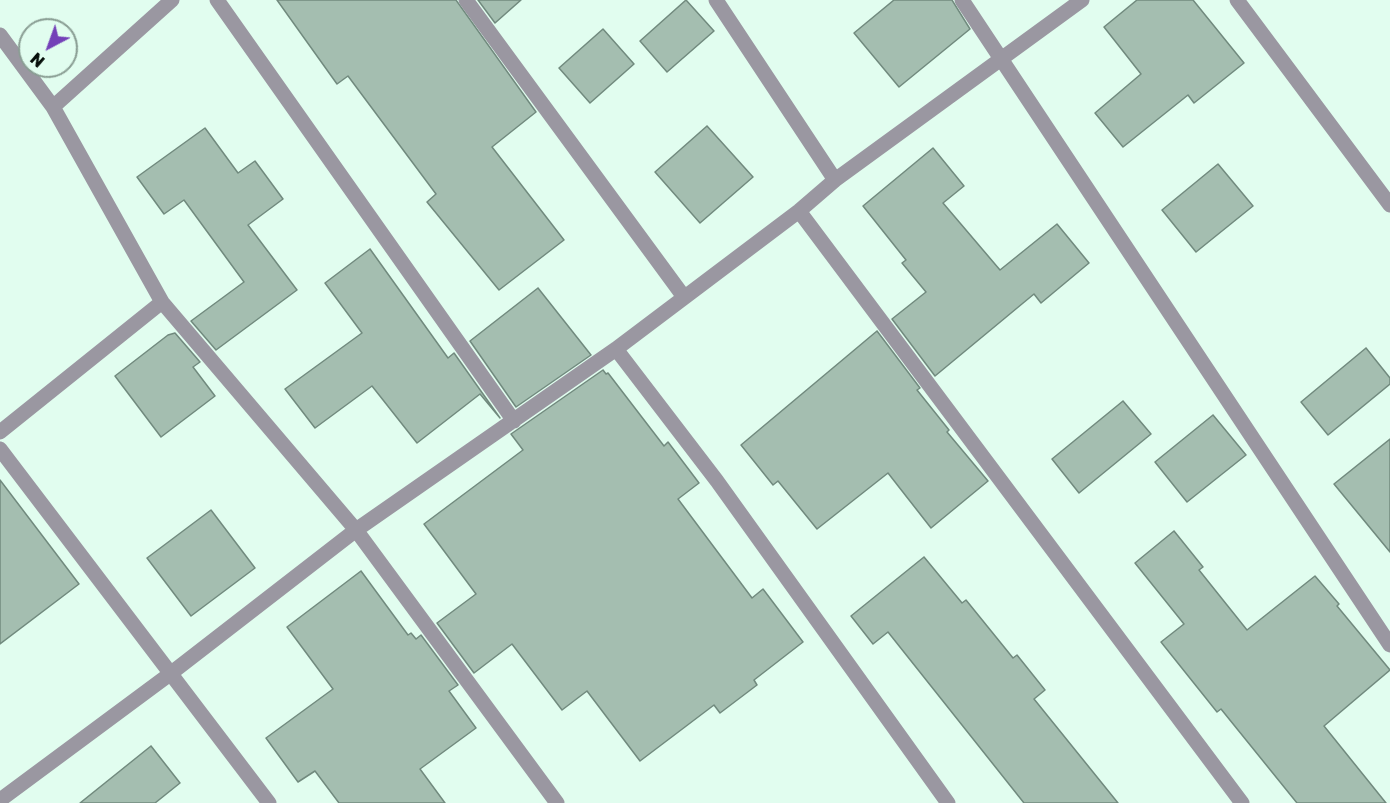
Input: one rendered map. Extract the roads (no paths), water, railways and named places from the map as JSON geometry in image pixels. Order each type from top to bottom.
[{"type":"street","points":[[53,107],[172,0]]},
{"type":"street","points":[[217,0],[514,421]]},
{"type":"street","points":[[466,0],[684,297]]},
{"type":"street","points":[[716,0],[835,180]]},
{"type":"street","points":[[962,0],[1390,645]]},
{"type":"street","points":[[0,800],[170,674],[356,530],[616,350],[799,211],[835,180],[1082,0]]},
{"type":"street","points":[[1237,0],[1390,205]]},
{"type":"street","points":[[0,35],[53,107],[162,302],[356,530],[557,803]]},
{"type":"street","points":[[799,211],[1242,803]]},
{"type":"street","points":[[0,432],[162,302]]},
{"type":"street","points":[[616,350],[717,481],[948,803]]},
{"type":"street","points":[[0,449],[269,803]]}]
